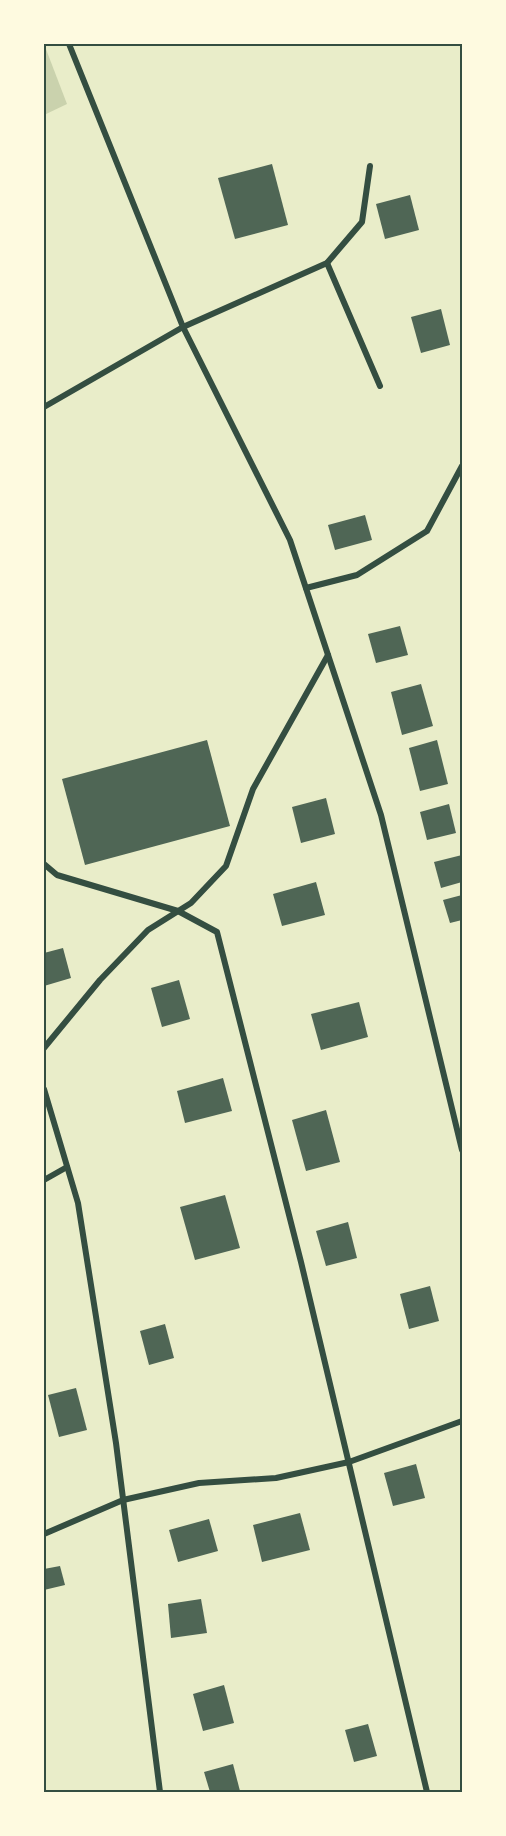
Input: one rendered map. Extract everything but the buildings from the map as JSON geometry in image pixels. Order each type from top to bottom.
[{"type":"street","points":[[69,44],[183,327],[290,540],[381,815],[462,1150]]},
{"type":"street","points":[[44,406],[183,327],[327,263],[362,222],[370,166]]},
{"type":"street","points":[[327,263],[380,386]]},
{"type":"street","points":[[306,588],[357,576],[428,531],[462,466]]},
{"type":"street","points":[[44,1048],[100,980],[148,930],[191,903],[226,866],[253,789],[328,655]]},
{"type":"street","points":[[44,864],[57,875],[178,911],[217,932],[301,1262],[427,1792]]},
{"type":"street","points":[[44,1089],[78,1203],[123,1500],[160,1792]]},
{"type":"street","points":[[44,1180],[67,1167]]},
{"type":"street","points":[[44,1534],[123,1500],[199,1483],[276,1478],[348,1462],[462,1422]]},
{"type":"green space","points":[[44,44],[67,104],[44,115]]}]
